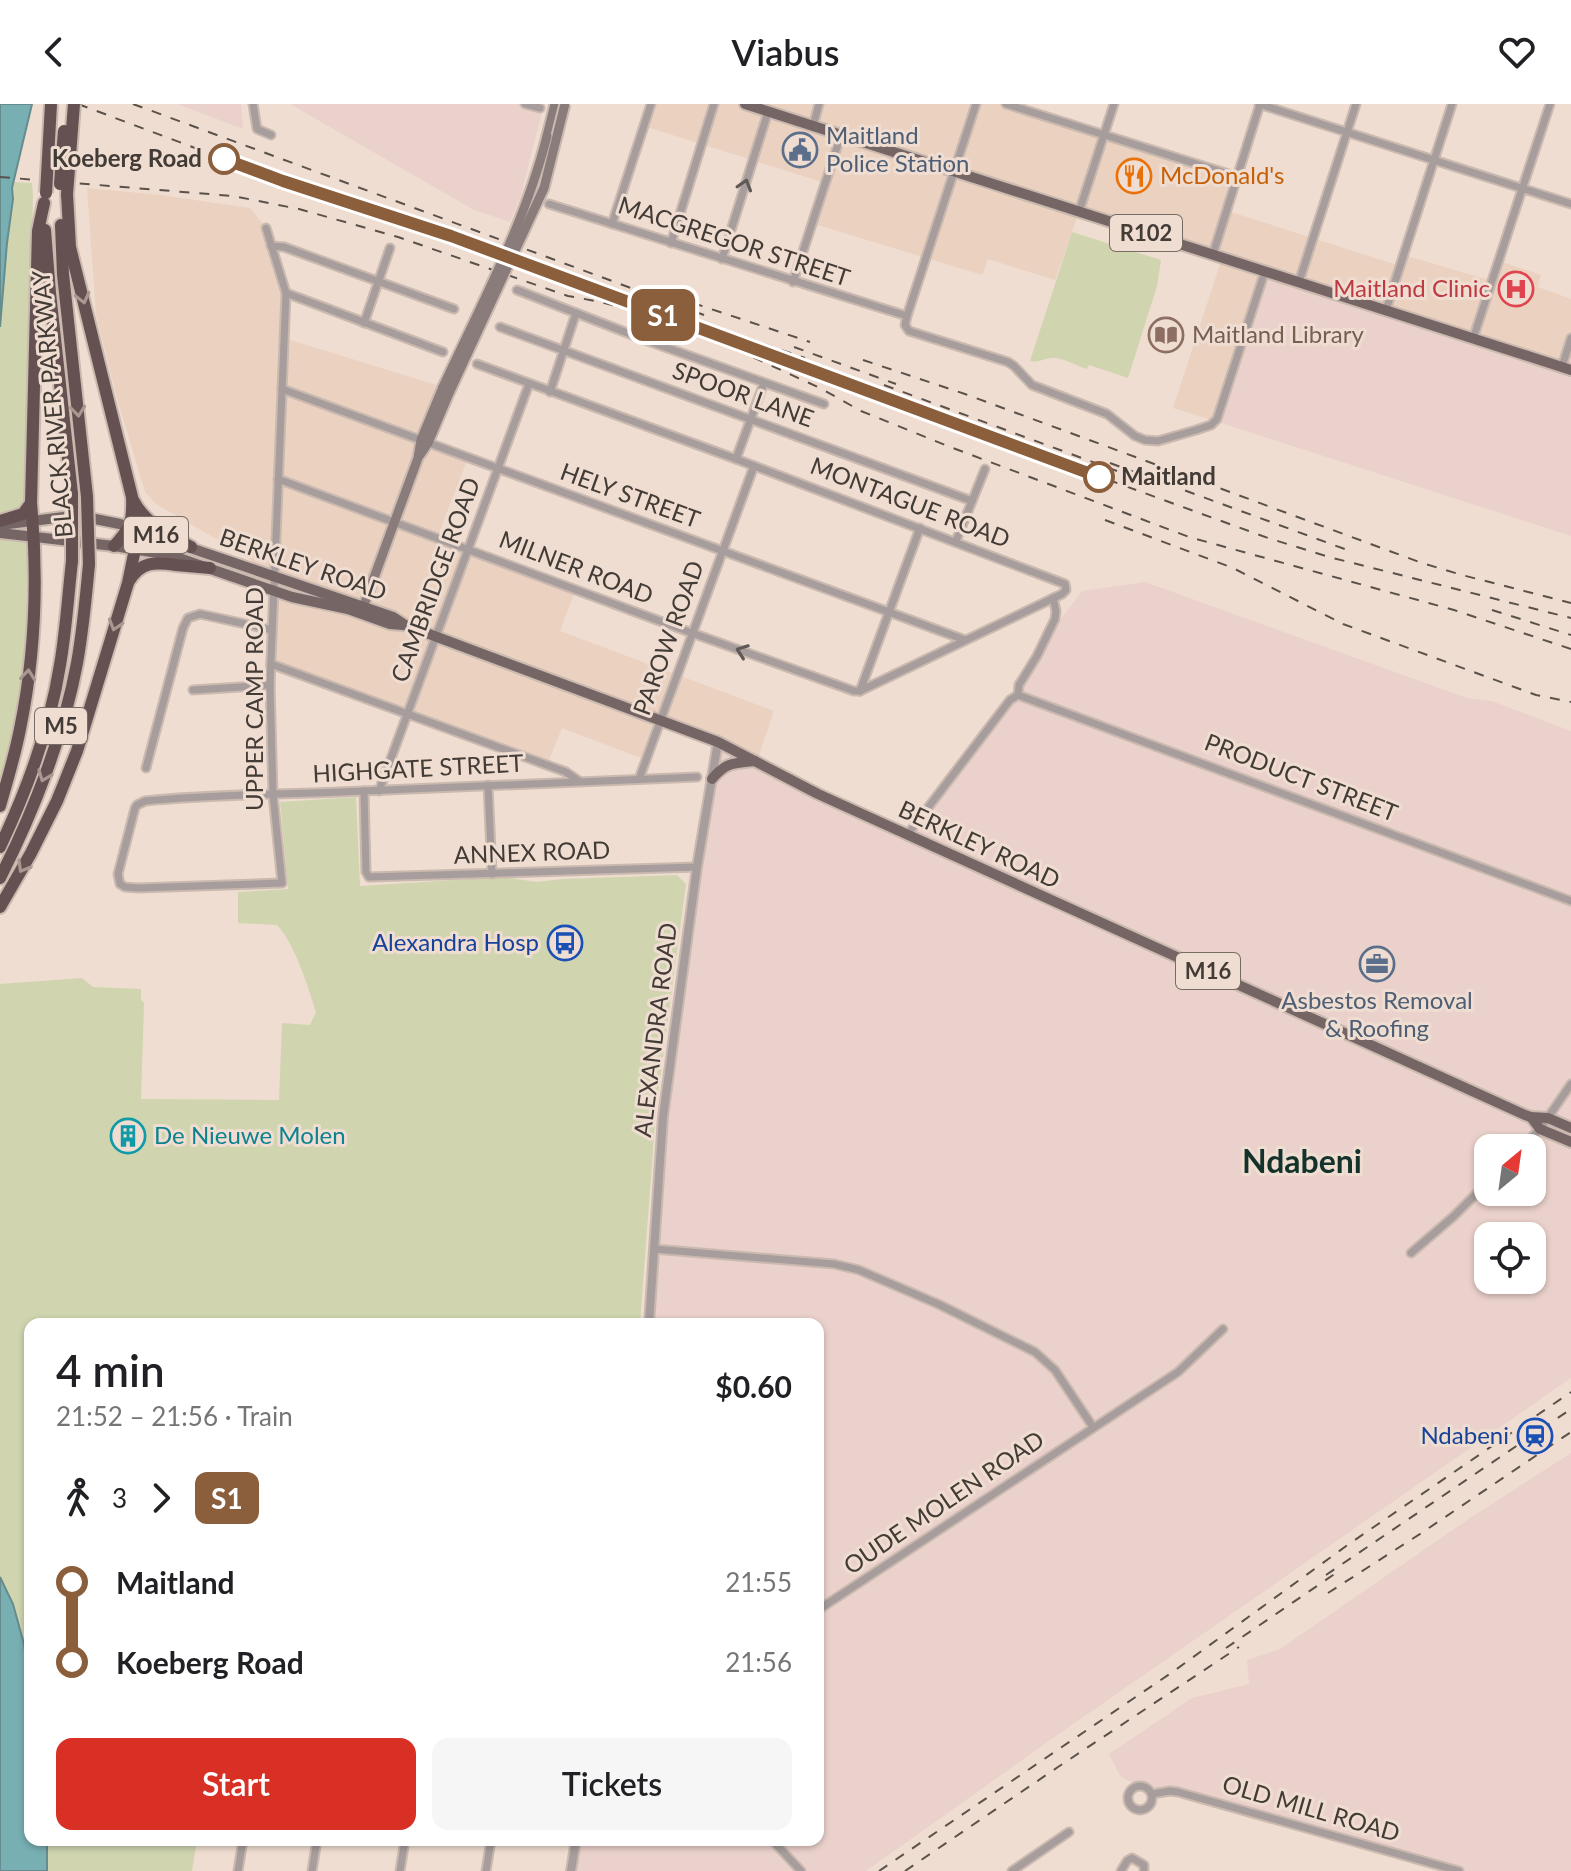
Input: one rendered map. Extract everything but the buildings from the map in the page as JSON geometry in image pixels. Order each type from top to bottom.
[{"type":"highway","name":"BLACK RIVER PARKWAY","points":[[0,847],[34,764],[49,714],[60,667],[72,561],[72,494],[50,293],[45,198],[51,104]]},
{"type":"highway","name":"BLACK RIVER PARKWAY","points":[[0,878],[18,842],[55,748],[77,663],[89,564],[87,497],[63,274],[64,194],[61,164],[68,104]]},
{"type":"highway","points":[[0,907],[57,801],[77,751],[128,583],[135,549],[130,527],[132,497],[70,247],[64,194],[74,104]]},
{"type":"highway","points":[[0,806],[27,688],[33,608],[31,503],[38,231],[45,198]]},
{"type":"highway","points":[[132,497],[139,511],[153,525],[191,547]]},
{"type":"highway","points":[[0,523],[23,514],[31,503]]},
{"type":"highway","points":[[114,546],[130,527]]},
{"type":"highway","points":[[128,583],[134,573],[151,563],[210,568]]},
{"type":"main road","points":[[362,609],[424,441],[537,176],[555,104]]},
{"type":"main road","points":[[446,389],[544,188],[565,104]]},
{"type":"main road","name":"R102","points":[[745,104],[1566,368]]},
{"type":"main road","name":"BERKLEY ROAD","points":[[0,523],[85,517],[130,527],[661,720],[718,742],[818,794],[1531,1117],[1548,1118],[1571,1128]]},
{"type":"main road","name":"BERKLEY ROAD","points":[[0,533],[114,546],[176,557],[299,599],[362,609]]},
{"type":"main road","points":[[712,779],[727,765],[757,761]]},
{"type":"main road","name":"BERKLEY ROAD","points":[[1531,1117],[1540,1129]]},
{"type":"main road","points":[[1540,1129],[1571,1142]]},
{"type":"street","points":[[253,104],[257,129],[271,135]]},
{"type":"street","points":[[525,104],[540,108]]},
{"type":"street","points":[[612,224],[651,104]]},
{"type":"street","points":[[671,243],[714,104]]},
{"type":"street","points":[[813,126],[819,104]]},
{"type":"street","points":[[976,104],[907,316],[905,325],[909,331],[1008,362],[1032,385],[1107,414],[1141,439],[1158,441],[1211,425],[1215,421],[1265,271]]},
{"type":"street","points":[[1006,104],[1238,177]]},
{"type":"street","points":[[1079,212],[1114,104]]},
{"type":"street","points":[[1213,254],[1260,104],[1571,204]]},
{"type":"street","points":[[1299,282],[1356,104]]},
{"type":"street","points":[[1386,310],[1452,104]]},
{"type":"street","points":[[1473,339],[1550,104]]},
{"type":"street","points":[[722,259],[768,112]]},
{"type":"street","points":[[793,282],[841,135]]},
{"type":"street","name":"MACGREGOR STREET","points":[[549,204],[907,316]]},
{"type":"street","name":"UPPER CAMP ROAD","points":[[125,887],[282,883],[273,795],[270,685],[286,293],[266,228]]},
{"type":"street","points":[[271,246],[284,247],[454,309]]},
{"type":"street","points":[[364,323],[390,248]]},
{"type":"street","points":[[517,290],[824,404]]},
{"type":"street","points":[[286,293],[443,352]]},
{"type":"street","points":[[550,392],[576,313]]},
{"type":"street","name":"SPOOR LANE","points":[[500,327],[972,501]]},
{"type":"street","points":[[1566,368],[1571,338]]},
{"type":"street","name":"MONTAGUE ROAD","points":[[477,364],[1060,580],[1066,590],[1053,598]]},
{"type":"street","points":[[736,459],[764,383]]},
{"type":"street","name":"CAMBRIDGE ROAD","points":[[379,791],[529,384]]},
{"type":"street","name":"HELY STREET","points":[[282,389],[965,640]]},
{"type":"street","name":"PAROW ROAD","points":[[639,779],[754,466]]},
{"type":"street","points":[[956,541],[985,469]]},
{"type":"street","name":"MILNER ROAD","points":[[278,479],[692,633],[860,691]]},
{"type":"street","points":[[860,691],[920,528]]},
{"type":"street","points":[[860,691],[1053,598],[1055,619],[1019,685],[1017,695],[1010,700],[908,834]]},
{"type":"street","points":[[146,768],[188,618],[200,614],[272,630]]},
{"type":"street","points":[[271,664],[566,772],[579,781]]},
{"type":"street","points":[[193,690],[270,685]]},
{"type":"street","name":"PRODUCT STREET","points":[[1017,695],[1571,901]]},
{"type":"street","name":"ALEXANDRA ROAD","points":[[649,1318],[663,1117],[697,867],[718,742]]},
{"type":"street","name":"HIGHGATE STREET","points":[[125,887],[120,884],[118,874],[135,808],[141,802],[697,777]]},
{"type":"street","points":[[488,785],[492,874]]},
{"type":"street","name":"ANNEX ROAD","points":[[364,791],[366,872],[369,877],[697,867]]},
{"type":"street","points":[[1535,1134],[1571,1084]]},
{"type":"street","points":[[1411,1253],[1474,1196]]},
{"type":"street","points":[[654,1249],[834,1264],[859,1270],[938,1304],[1035,1352],[1055,1370],[1093,1427]]},
{"type":"street","name":"OUDE MOLEN ROAD","points":[[824,1606],[1178,1372],[1223,1329]]},
{"type":"street","name":"OLD MILL ROAD","points":[[1152,1794],[1178,1792],[1459,1871]]},
{"type":"street","points":[[1012,1871],[1069,1832]]},
{"type":"street","points":[[238,1871],[242,1846]]},
{"type":"street","points":[[312,1871],[316,1846]]},
{"type":"street","points":[[400,1871],[404,1846]]},
{"type":"street","points":[[486,1871],[490,1846]]},
{"type":"street","points":[[571,1871],[575,1846]]},
{"type":"street","points":[[778,1846],[801,1871]]},
{"type":"street","points":[[1121,1871],[1132,1858],[1144,1865],[1144,1871]]},
{"type":"shaded area","points":[[177,104],[241,104],[243,129]]},
{"type":"shaded area","points":[[290,104],[544,104],[521,195],[510,222],[474,210]]},
{"type":"shaded area","points":[[651,104],[1006,104],[1238,177],[1228,211],[1400,266],[1404,255],[1492,281],[1499,261],[1541,275],[1538,287],[1571,299],[1571,338],[1562,367],[1215,421],[1173,408],[1222,258],[1079,212],[1055,280],[988,259],[982,275],[811,223],[825,183],[644,126]]},
{"type":"shaded area","points":[[87,188],[250,208],[266,228],[286,293],[284,338],[443,387],[421,440],[468,458],[437,538],[576,589],[560,631],[774,711],[757,761],[661,720],[646,760],[562,728],[547,765],[271,664],[274,591],[360,613],[274,577],[239,552],[156,504],[145,492],[96,315]]},
{"type":"shaded area","points":[[1265,271],[1561,366],[1571,338],[1571,536],[1215,421]]},
{"type":"shaded area","points":[[1145,582],[1467,698],[1492,701],[1571,731],[1571,1378],[866,1871],[571,1871],[575,1846],[824,1846],[824,1318],[649,1318],[663,1117],[718,742],[908,834],[1016,696],[1013,683],[1082,591]]},
{"type":"shaded area","points":[[1571,1453],[1571,1871],[1459,1871],[1178,1792],[1152,1794],[1120,1776],[1109,1754],[1192,1698],[1249,1684],[1247,1660],[1280,1649],[1467,1520]]},
{"type":"green space","points":[[0,181],[32,183],[33,195],[26,618],[15,727],[0,784]]},
{"type":"green space","points":[[1072,232],[1161,260],[1157,286],[1128,378],[1059,359],[1030,361]]},
{"type":"green space","points":[[356,797],[360,886],[502,877],[537,882],[677,875],[686,884],[656,1110],[640,1318],[24,1318],[24,1647],[12,1603],[0,1577],[0,984],[82,978],[93,987],[141,989],[144,1003],[141,1099],[279,1100],[282,1023],[310,1025],[316,1012],[295,954],[277,925],[238,923],[238,892],[288,889],[280,802]]},
{"type":"green space","points":[[47,1846],[196,1846],[192,1871],[47,1871]]},
{"type":"water","points":[[0,104],[32,104],[12,188],[0,327]]},
{"type":"water","points":[[0,1577],[13,1604],[24,1644],[24,1846],[47,1846],[47,1871],[0,1871]]},
{"type":"railway","points":[[78,104],[283,181],[451,236],[609,296]]},
{"type":"railway","points":[[133,104],[704,315]]},
{"type":"railway","points":[[0,177],[233,196],[299,209],[398,237],[568,296],[654,316],[746,354],[861,411],[1189,537],[1454,610],[1571,649]]},
{"type":"railway","points":[[693,303],[810,342]]},
{"type":"railway","points":[[687,318],[805,358]]},
{"type":"railway","points":[[794,347],[896,384]]},
{"type":"railway","points":[[863,360],[965,394],[1422,563],[1571,603]]},
{"type":"railway","points":[[789,362],[1268,538],[1329,557],[1571,618]]},
{"type":"railway","points":[[884,385],[1117,471]]},
{"type":"railway","points":[[1110,463],[1350,551]]},
{"type":"railway","points":[[1105,520],[1233,568],[1343,624],[1536,695],[1571,702]]},
{"type":"railway","points":[[1492,610],[1571,635]]},
{"type":"railway","points":[[879,1871],[1174,1671],[1349,1544],[1571,1392]]},
{"type":"railway","points":[[1326,1575],[1571,1409]]},
{"type":"railway","points":[[1328,1593],[1571,1432]]},
{"type":"railway","points":[[1226,1648],[1339,1571]]},
{"type":"railway","points":[[905,1871],[1239,1647]]},
{"type":"train","name":"S1","points":[[224,159],[451,236],[1099,477]]},
{"type":"place","name":"Maitland Police Station","points":[[800,150]]},
{"type":"place","name":"Koeberg Road","points":[[224,159]]},
{"type":"place","name":"McDonald's","points":[[1134,176]]},
{"type":"place","name":"Maitland Clinic","points":[[1516,289]]},
{"type":"place","name":"Maitland Library","points":[[1166,335]]},
{"type":"place","name":"Maitland","points":[[1099,477]]},
{"type":"place","name":"Alexandra Hosp","points":[[565,943]]},
{"type":"place","name":"Asbestos Removal & Roofing","points":[[1377,964]]},
{"type":"place","name":"De Nieuwe Molen","points":[[128,1136]]},
{"type":"place","name":"Ndabeni","points":[[1535,1436]]},
{"type":"district","name":"Ndabeni","points":[[1302,1162]]}]
